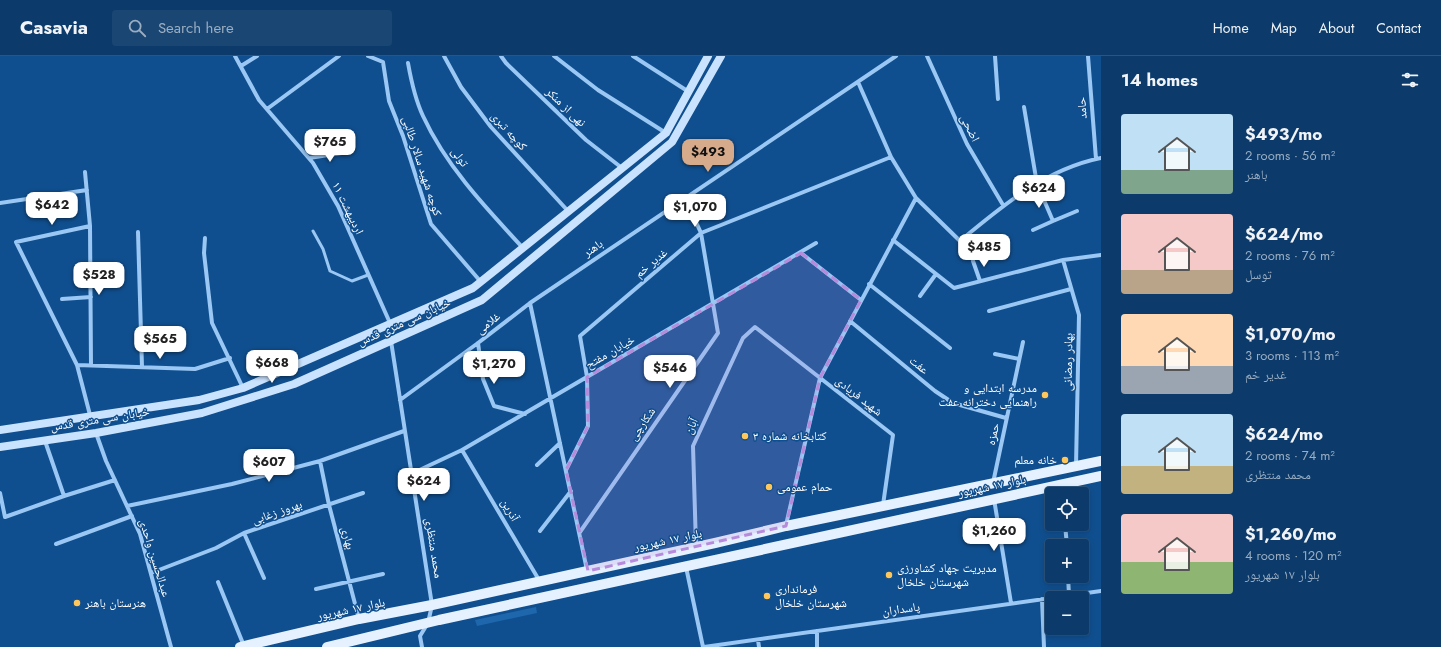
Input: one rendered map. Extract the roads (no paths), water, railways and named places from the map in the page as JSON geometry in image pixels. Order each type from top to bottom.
[{"type":"main road","name":"خیابان سی متری قدس","points":[[0,430],[90,415],[199,400],[243,388],[473,288],[666,133],[708,56]]},
{"type":"main road","name":"خیابان سی متری قدس","points":[[0,447],[96,433],[202,414],[294,384],[482,300],[672,142],[721,56]]},
{"type":"main road","points":[[473,288],[482,300]]},
{"type":"main road","points":[[286,370],[280,378],[283,382],[294,384]]},
{"type":"main road","name":"بلوار ١٧ شهریور","points":[[242,647],[786,526],[1101,461]]},
{"type":"main road","name":"بلوار ١٧ شهریور","points":[[327,647],[358,643],[428,623],[1101,476]]},
{"type":"main road","points":[[678,550],[671,556],[670,561],[672,565],[684,567]]},
{"type":"main road","points":[[558,577],[583,576],[587,577],[589,580],[587,584],[558,595]]},
{"type":"street","name":"۱۱ اردیبهشت","points":[[235,56],[259,100],[309,158],[338,206],[390,323]]},
{"type":"street","points":[[240,66],[257,56]]},
{"type":"street","points":[[267,109],[339,56]]},
{"type":"street","name":"کوچه شهید سالار طالبی","points":[[368,56],[383,62],[389,101],[403,136],[431,224],[481,283]]},
{"type":"street","name":"کوچه تبری","points":[[444,56],[461,87],[491,127],[569,211]]},
{"type":"street","name":"نهی از منکر","points":[[501,56],[506,63],[586,140],[622,168]]},
{"type":"street","points":[[554,56],[598,90],[666,133]]},
{"type":"street","points":[[633,56],[689,92]]},
{"type":"street","name":"باهنر","points":[[530,303],[896,56]]},
{"type":"street","name":"اضحی","points":[[927,56],[967,144],[1003,205]]},
{"type":"street","points":[[995,56],[998,98]]},
{"type":"street","name":"حامد","points":[[1088,56],[1096,159]]},
{"type":"street","name":"تولی","points":[[408,63],[412,82],[423,116],[438,143],[485,207],[523,248]]},
{"type":"street","points":[[858,82],[891,157],[916,198],[960,241],[1003,205],[1037,184],[1070,166],[1101,158]]},
{"type":"street","points":[[1024,107],[1037,184],[1053,221]]},
{"type":"street","points":[[309,158],[348,152]]},
{"type":"street","name":"غدیر خم","points":[[587,377],[580,336],[702,233],[891,157]]},
{"type":"street","points":[[85,172],[90,226],[91,365]]},
{"type":"street","points":[[0,203],[87,190]]},
{"type":"street","name":"شکارچی","points":[[580,532],[718,333],[702,233],[684,198]]},
{"type":"street","points":[[786,526],[820,378],[916,198]]},
{"type":"street","points":[[1033,230],[1077,211]]},
{"type":"street","points":[[90,226],[16,242],[77,365],[90,415]]},
{"type":"street","points":[[138,232],[142,367]]},
{"type":"street","points":[[205,238],[204,253],[212,323],[243,388]]},
{"type":"street","points":[[893,240],[954,288],[1063,260],[1101,255]]},
{"type":"street","name":"خیابان مفتح","points":[[411,474],[462,450],[816,243]]},
{"type":"street","points":[[801,253],[861,300]]},
{"type":"street","name":"بهادر رمضانی","points":[[1063,260],[1078,315],[1076,466]]},
{"type":"street","points":[[973,261],[980,281]]},
{"type":"street","points":[[920,296],[936,274]]},
{"type":"street","points":[[869,284],[950,348]]},
{"type":"street","points":[[989,311],[1071,289]]},
{"type":"street","points":[[62,299],[91,297]]},
{"type":"street","points":[[530,303],[588,570]]},
{"type":"street","name":"غلامی","points":[[400,400],[530,303]]},
{"type":"street","name":"عفت","points":[[850,321],[935,391],[953,403],[1006,418]]},
{"type":"street","name":"شهید فریادی","points":[[755,327],[892,435],[882,507]]},
{"type":"street","name":"آبان","points":[[696,546],[693,446],[743,338],[755,327]]},
{"type":"street","name":"محمد منتظری","points":[[391,341],[432,605]]},
{"type":"street","name":"حمزه","points":[[993,483],[1023,342]]},
{"type":"street","points":[[478,343],[483,379],[494,406],[525,414]]},
{"type":"street","points":[[995,354],[1019,358]]},
{"type":"street","points":[[77,365],[195,369],[230,358]]},
{"type":"street","points":[[566,470],[588,426],[587,377]]},
{"type":"street","points":[[127,506],[232,484],[320,461],[404,431]]},
{"type":"street","name":"عبدالحسین واحدی","points":[[96,433],[115,480],[140,534],[171,647]]},
{"type":"street","points":[[45,441],[64,496]]},
{"type":"street","points":[[537,465],[560,443]]},
{"type":"street","name":"آذرین","points":[[462,450],[539,581]]},
{"type":"street","name":"بهاری","points":[[320,461],[329,505],[359,620]]},
{"type":"street","points":[[0,493],[5,517],[115,480]]},
{"type":"street","points":[[540,531],[571,492]]},
{"type":"street","name":"بهروز زغابی","points":[[264,578],[244,533],[363,493]]},
{"type":"street","points":[[994,499],[1011,603]]},
{"type":"street","points":[[56,544],[132,516]]},
{"type":"street","points":[[151,573],[216,548],[244,533]]},
{"type":"street","points":[[684,567],[703,647]]},
{"type":"street","points":[[316,589],[383,574]]},
{"type":"street","points":[[218,582],[242,647]]},
{"type":"street","name":"پاسداران","points":[[1089,592],[1101,591]]},
{"type":"street","points":[[1042,599],[1044,647]]},
{"type":"street","name":"پاسداران","points":[[703,647],[726,645],[1045,599]]},
{"type":"street","points":[[422,647],[420,636],[428,623],[432,605]]},
{"type":"street","points":[[817,631],[817,647]]},
{"type":"street","points":[[758,640],[759,647]]},
{"type":"lane","points":[[313,231],[323,249],[330,271],[352,281],[368,275]]},
{"type":"place","name":"مدرسه ابتدایی و راهنمایی دخترانه عفت","points":[[1045,395]]},
{"type":"place","name":"کتابخانه شماره ۳","points":[[745,436]]},
{"type":"place","name":"خانه معلم","points":[[1065,460]]},
{"type":"place","name":"حمام عمومی","points":[[769,487]]},
{"type":"place","name":"مدیریت جهاد کشاورزی شهرستان خلخال","points":[[889,575]]},
{"type":"place","name":"فرمانداری شهرستان خلخال","points":[[767,596]]},
{"type":"place","name":"هنرستان باهنر","points":[[77,603]]}]
